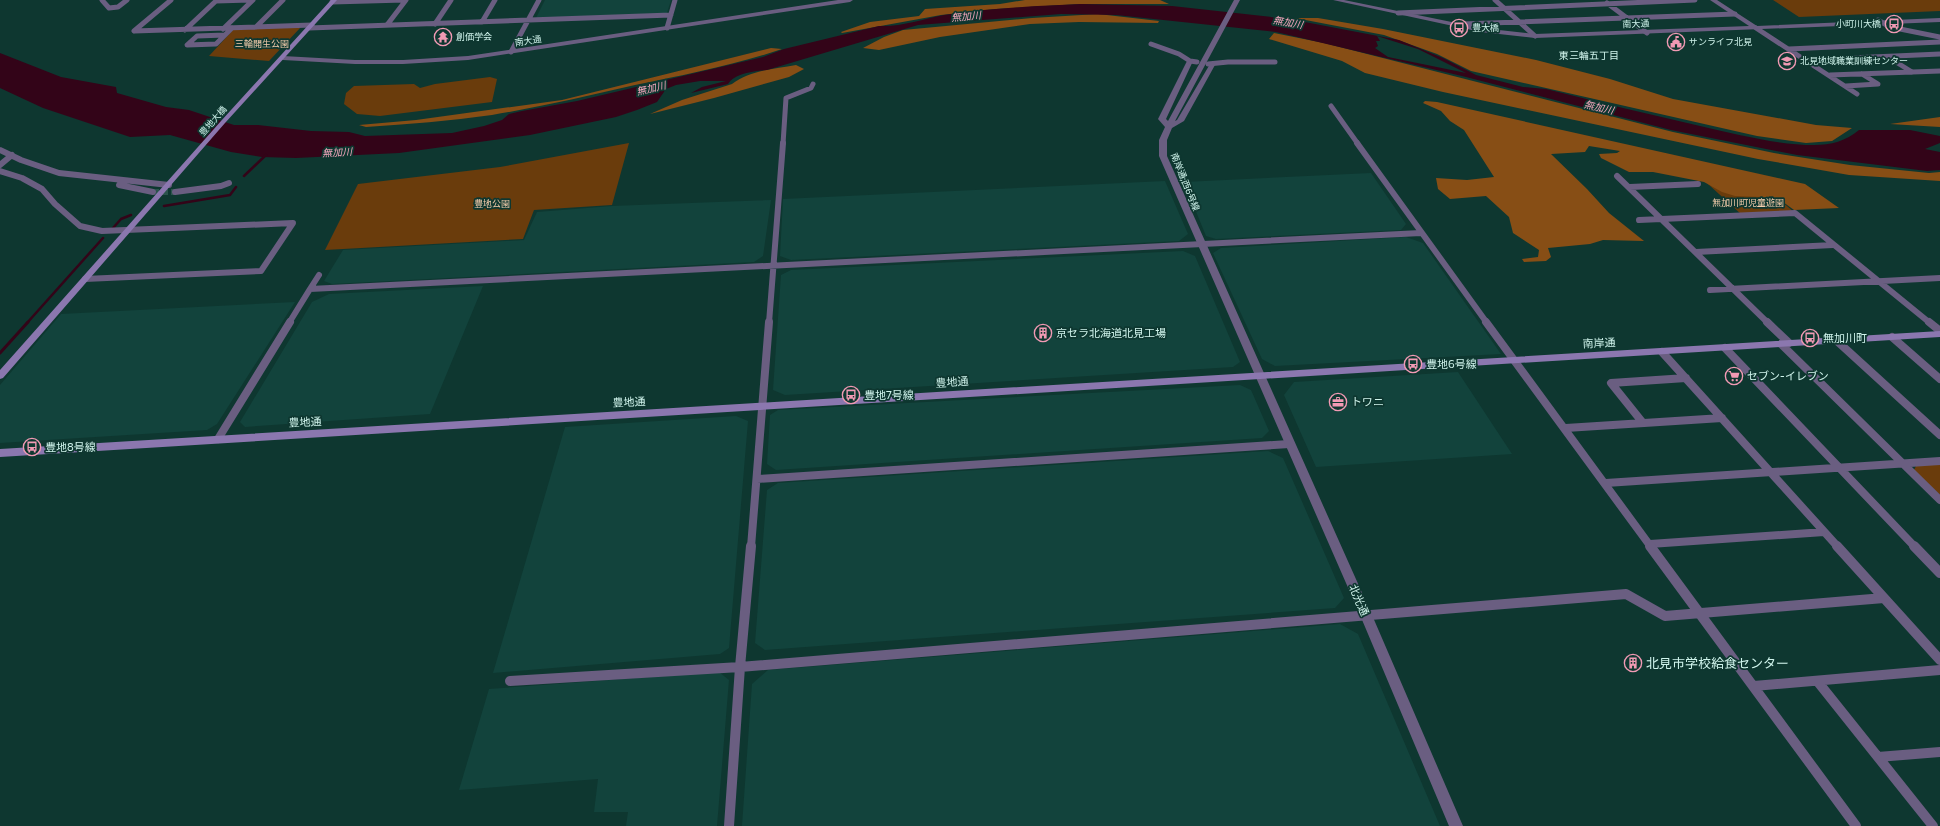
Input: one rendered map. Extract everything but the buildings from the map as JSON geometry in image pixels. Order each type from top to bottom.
[{"type":"main road","points":[[282,58],[333,1]]},
{"type":"main road","name":"豊地大橋","points":[[170,183],[282,58]]},
{"type":"main road","points":[[0,376],[170,183]]},
{"type":"main road","name":"南岸通","points":[[1259,375],[1837,341],[1940,332]]},
{"type":"main road","name":"豊地通","points":[[0,453],[1259,375]]},
{"type":"street","points":[[102,0],[108,8],[118,7],[127,0]]},
{"type":"street","points":[[171,0],[134,31],[435,24],[671,15]]},
{"type":"street","points":[[185,30],[217,1],[250,0]]},
{"type":"street","points":[[223,28],[253,0]]},
{"type":"street","points":[[256,27],[283,0]]},
{"type":"street","points":[[333,1],[405,0]]},
{"type":"street","points":[[386,25],[405,0]]},
{"type":"street","points":[[435,24],[451,0]]},
{"type":"street","points":[[482,22],[495,0]]},
{"type":"street","points":[[511,52],[539,0]]},
{"type":"street","points":[[667,28],[675,0],[682,0]]},
{"type":"street","points":[[793,9],[794,0]]},
{"type":"street","name":"南大通","points":[[282,58],[355,62],[403,62],[468,58],[850,0]]},
{"type":"street","name":"南岸通;西6号線","points":[[1237,0],[1169,127],[1163,140],[1163,156],[1200,244],[1259,375]]},
{"type":"street","name":"南大通","points":[[1336,0],[1462,24],[1533,34]]},
{"type":"street","name":"南大通","points":[[1352,0],[1481,30],[1533,34],[1645,31],[1939,18]]},
{"type":"street","points":[[1495,0],[1533,34]]},
{"type":"street","points":[[1604,0],[1645,31]]},
{"type":"street","points":[[1378,2],[1400,12],[1695,0]]},
{"type":"street","points":[[1713,0],[1857,94]]},
{"type":"street","points":[[1462,24],[1735,14]]},
{"type":"street","points":[[1880,21],[1890,27],[1940,37]]},
{"type":"street","points":[[225,35],[197,36],[187,45],[216,44],[225,35],[232,28]]},
{"type":"street","points":[[1789,49],[1940,42]]},
{"type":"street","points":[[1151,44],[1179,54],[1193,62],[1162,119],[1169,127],[1180,121],[1210,64],[1228,62],[1275,62]]},
{"type":"street","points":[[1805,60],[1940,54]]},
{"type":"street","points":[[1887,56],[1912,72]]},
{"type":"street","points":[[1830,75],[1940,71]]},
{"type":"street","points":[[1846,86],[1878,84],[1862,74]]},
{"type":"street","points":[[729,826],[740,667],[757,479],[772,266],[786,98],[811,88],[813,84]]},
{"type":"street","points":[[1331,106],[1514,360],[1566,428],[1856,826]]},
{"type":"street","points":[[0,150],[59,172],[87,176],[170,183]]},
{"type":"street","points":[[0,164],[12,155]]},
{"type":"street","points":[[0,171],[22,178],[42,189],[55,204],[80,226],[102,231],[293,223],[261,270],[85,279]]},
{"type":"street","points":[[87,176],[89,180],[153,192]]},
{"type":"street","points":[[1618,176],[1733,289],[1902,464],[1940,500]]},
{"type":"street","points":[[174,192],[221,186],[229,183]]},
{"type":"street","points":[[1630,187],[1698,184]]},
{"type":"street","points":[[1639,220],[1795,212],[1940,332]]},
{"type":"street","points":[[310,289],[1421,232]]},
{"type":"street","points":[[1696,252],[1833,245]]},
{"type":"street","points":[[218,439],[319,275]]},
{"type":"street","points":[[1710,290],[1940,278]]},
{"type":"street","points":[[1892,337],[1940,379]]},
{"type":"street","points":[[1837,341],[1940,435]]},
{"type":"street","points":[[1725,348],[1940,573]]},
{"type":"street","points":[[1662,352],[1940,660]]},
{"type":"street","name":"北光通","points":[[1259,375],[1366,615],[1456,826]]},
{"type":"street","points":[[1643,423],[1611,383],[1686,378]]},
{"type":"street","points":[[1566,428],[1722,418]]},
{"type":"street","points":[[757,479],[1289,444]]},
{"type":"street","points":[[1606,483],[1940,461]]},
{"type":"street","points":[[1650,544],[1824,532]]},
{"type":"street","points":[[510,681],[740,667],[1626,594],[1665,616],[1884,598]]},
{"type":"street","points":[[1754,686],[1818,682],[1940,670]]},
{"type":"street","points":[[1818,682],[1933,826]]},
{"type":"street","points":[[1878,757],[1940,752]]},
{"type":"shaded area","points":[[545,0],[671,0],[667,13],[536,18]]},
{"type":"shaded area","points":[[1025,0],[1160,0],[1169,4],[1080,4],[995,9],[941,15],[841,32],[870,22],[919,16],[925,9],[1000,4]]},
{"type":"shaded area","points":[[1098,14],[1159,21],[1158,23],[1079,22],[1030,24],[940,37],[879,50],[863,48],[884,37],[903,30],[1032,18]]},
{"type":"shaded area","points":[[1295,18],[1318,18],[1383,29],[1536,60],[1610,79],[1673,99],[1816,125],[1852,128],[1832,141],[1806,143],[1757,136],[1471,71],[1437,54],[1384,35]]},
{"type":"shaded area","points":[[1274,33],[1324,43],[1673,132],[1774,153],[1850,165],[1929,173],[1940,172],[1940,181],[1849,175],[1758,159],[1443,92],[1365,73],[1342,61],[1269,39]]},
{"type":"shaded area","points":[[771,48],[782,49],[709,69],[510,112],[429,122],[366,127],[359,125],[416,120],[562,100]]},
{"type":"shaded area","points":[[796,65],[804,69],[789,77],[650,114],[682,100],[732,84],[739,79],[754,73]]},
{"type":"shaded area","points":[[1425,101],[1437,102],[1805,184],[1839,208],[1794,210],[1783,202],[1767,202],[1761,197],[1735,196],[1722,192],[1704,182],[1653,172],[1629,172],[1601,158],[1599,154],[1617,153],[1620,151],[1589,146],[1585,152],[1551,154],[1609,213],[1644,241],[1603,240],[1590,244],[1548,248],[1551,257],[1546,261],[1524,262],[1522,259],[1538,257],[1539,250],[1513,233],[1509,217],[1486,196],[1450,199],[1438,189],[1436,178],[1467,180],[1494,177],[1464,130],[1450,121],[1441,111],[1423,103]]},
{"type":"shaded area","points":[[1940,117],[1940,127],[1890,124]]},
{"type":"shaded area","points":[[1371,173],[1406,224],[1401,230],[1216,239],[1206,236],[1184,182]]},
{"type":"shaded area","points":[[1165,181],[1188,234],[1179,241],[791,260],[780,256],[783,199]]},
{"type":"shaded area","points":[[771,200],[763,256],[754,262],[332,284],[324,281],[343,250],[524,240],[537,212],[612,206]]},
{"type":"shaded area","points":[[1406,237],[1423,243],[1501,354],[1275,366],[1262,359],[1213,253],[1221,248]]},
{"type":"shaded area","points":[[1183,251],[1195,256],[1240,362],[1233,367],[785,395],[773,390],[781,275],[791,270]]},
{"type":"shaded area","points":[[483,286],[430,414],[245,427],[240,422],[312,302],[329,294]]},
{"type":"shaded area","points":[[295,302],[217,424],[207,430],[0,443],[0,385],[61,314]]},
{"type":"shaded area","points":[[1458,372],[1512,454],[1316,467],[1284,395],[1294,382]]},
{"type":"shaded area","points":[[1240,385],[1251,390],[1269,431],[1262,438],[776,470],[767,464],[770,415],[778,410]]},
{"type":"shaded area","points":[[736,416],[748,421],[729,648],[720,654],[493,673],[565,427]]},
{"type":"shaded area","points":[[1268,451],[1283,458],[1344,598],[1335,608],[765,650],[755,643],[767,490],[778,483]]},
{"type":"shaded area","points":[[1340,624],[1358,634],[1440,826],[742,826],[752,684],[768,670]]},
{"type":"shaded area","points":[[719,672],[729,680],[717,826],[626,826],[628,812],[594,812],[598,779],[459,790],[489,689]]},
{"type":"green space","points":[[1773,0],[1940,0],[1940,11],[1799,17]]},
{"type":"green space","name":"三輪開生公園","points":[[301,27],[269,61],[209,56],[234,29]]},
{"type":"green space","points":[[490,77],[497,79],[492,102],[380,116],[357,114],[344,104],[346,93],[354,86],[414,84],[420,88],[435,84]]},
{"type":"green space","name":"豊地公園","points":[[629,143],[612,205],[534,210],[523,239],[325,250],[358,184],[500,167]]},
{"type":"green space","name":"無加川町児童遊園","points":[[1708,184],[1773,194],[1795,213],[1742,215]]},
{"type":"green space","points":[[1940,464],[1940,495],[1914,470],[1916,466]]},
{"type":"water","name":"無加川","points":[[1081,4],[1172,6],[1289,19],[1399,40],[1443,58],[1476,75],[1523,87],[1546,89],[1742,136],[1771,141],[1800,145],[1820,145],[1844,140],[1859,130],[1910,130],[1940,136],[1940,143],[1925,149],[1940,152],[1940,170],[1927,171],[1797,155],[1671,130],[1466,77],[1276,32],[1116,15],[1061,14],[918,25],[767,70],[746,73],[735,77],[728,84],[691,93],[702,87],[726,81],[700,81],[676,85],[666,89],[657,102],[616,117],[530,135],[399,153],[296,158],[262,157],[231,152],[170,135],[130,137],[43,108],[0,88],[0,53],[61,77],[116,87],[117,93],[166,107],[189,110],[234,125],[258,125],[311,131],[349,132],[365,136],[452,133],[484,126],[502,120],[509,114],[577,101],[763,57],[784,49],[879,26],[904,24],[944,15],[978,11]],"holes":[[[1377,36],[1418,49],[1466,73],[1388,57],[1375,48],[1378,46],[1376,41],[1380,41]]]},
{"type":"waterway","points":[[244,176],[266,155]]},
{"type":"waterway","points":[[164,206],[230,195],[236,187]]},
{"type":"waterway","points":[[113,228],[121,219],[131,215]]},
{"type":"waterway","points":[[27,323],[103,238]]},
{"type":"waterway","points":[[0,353],[28,322]]},
{"type":"tunnel","points":[[153,192],[175,192]]},
{"type":"place","name":"小町川大橋","points":[[1894,24]]},
{"type":"place","name":"豊大橋","points":[[1459,28]]},
{"type":"place","name":"創価学会","points":[[443,37]]},
{"type":"place","name":"サンライフ北見","points":[[1676,42]]},
{"type":"place","name":"北見地域職業訓練センター","points":[[1787,61]]},
{"type":"place","name":"京セラ北海道北見工場","points":[[1043,333]]},
{"type":"place","name":"無加川町","points":[[1810,338]]},
{"type":"place","name":"豊地6号線","points":[[1413,364]]},
{"type":"place","name":"セブン-イレブン","points":[[1734,376]]},
{"type":"place","name":"豊地7号線","points":[[851,395]]},
{"type":"place","name":"トワニ","points":[[1338,402]]},
{"type":"place","name":"豊地8号線","points":[[32,447]]},
{"type":"place","name":"北見市学校給食センター","points":[[1633,663]]},
{"type":"district","name":"東三輪五丁目","points":[[1589,55]]}]
